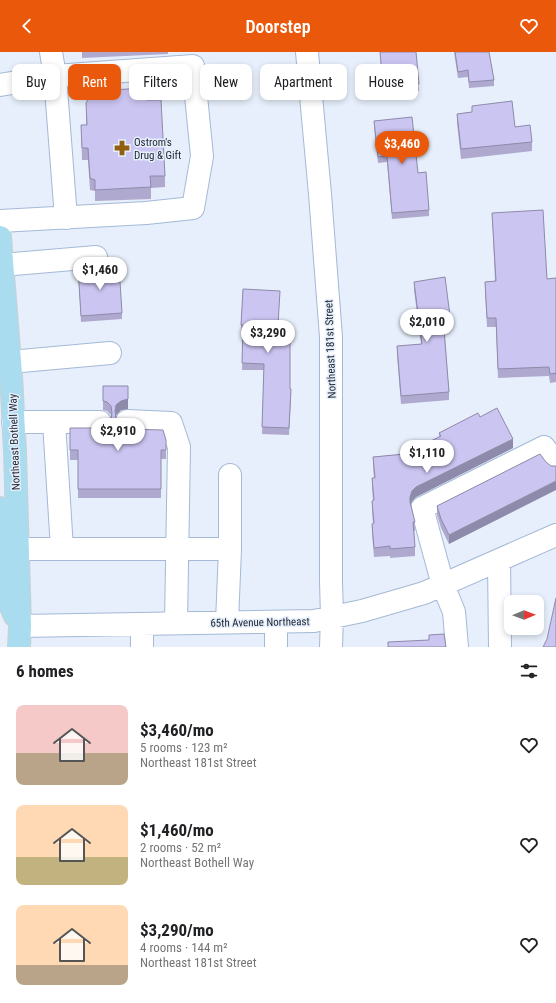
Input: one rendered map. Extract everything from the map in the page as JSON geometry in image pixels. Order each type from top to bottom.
[{"type":"main road","name":"Northeast Bothell Way","points":[[0,238],[10,362],[15,452],[20,626],[19,647]]},
{"type":"main road","points":[[0,508],[2,587],[20,626]]},
{"type":"street","points":[[51,52],[53,64]]},
{"type":"street","name":"Northeast 181st Street","points":[[307,52],[331,336],[331,647]]},
{"type":"street","points":[[0,221],[146,213],[193,208],[202,156],[193,59],[60,75]]},
{"type":"street","points":[[0,85],[12,83]]},
{"type":"street","points":[[57,100],[66,218]]},
{"type":"street","points":[[2,265],[96,257]]},
{"type":"street","points":[[10,362],[110,353]]},
{"type":"street","points":[[127,421],[171,422],[179,447],[176,550],[176,623]]},
{"type":"street","points":[[13,422],[100,422]]},
{"type":"street","points":[[54,422],[62,549]]},
{"type":"street","points":[[457,647],[454,612],[443,585],[422,508],[544,447],[556,463]]},
{"type":"street","points":[[227,622],[230,549],[230,475]]},
{"type":"street","name":"65th Avenue Northeast","points":[[20,626],[314,621],[369,609],[424,593],[556,535]]},
{"type":"street","points":[[17,549],[230,549]]},
{"type":"street","points":[[499,560],[500,647]]},
{"type":"street","points":[[276,622],[276,647]]},
{"type":"street","points":[[142,624],[142,647]]},
{"type":"building","points":[[380,52],[416,52],[417,64],[381,64]]},
{"type":"building","points":[[455,52],[489,52],[494,80],[469,82],[468,70],[458,72]]},
{"type":"building","name":"Ostrom's Drug & Gift","points":[[121,89],[129,89],[129,100],[161,100],[165,176],[150,176],[151,187],[95,190],[95,180],[90,178],[88,148],[82,148],[81,125],[87,125],[86,103],[88,100],[121,100]]},
{"type":"building","points":[[512,101],[515,127],[530,125],[532,142],[461,149],[457,114],[472,112],[472,106]]},
{"type":"building","points":[[412,117],[418,173],[426,172],[429,210],[392,213],[387,156],[378,157],[374,121]]},
{"type":"building","points":[[543,210],[547,279],[556,278],[556,373],[550,374],[549,367],[498,369],[496,318],[487,318],[485,282],[496,281],[492,213]]},
{"type":"building","points":[[119,266],[122,313],[81,316],[78,268]]},
{"type":"building","points":[[445,277],[450,316],[443,317],[449,392],[401,396],[397,346],[422,344],[414,282]]},
{"type":"building","points":[[243,289],[280,291],[277,342],[290,343],[291,389],[289,428],[262,427],[264,364],[242,363],[243,325],[241,325]]},
{"type":"building","points":[[103,386],[128,386],[128,399],[121,401],[116,405],[115,411],[116,418],[121,422],[128,424],[128,429],[163,430],[166,440],[166,450],[161,450],[161,489],[78,489],[78,450],[70,450],[70,428],[102,428],[102,425],[111,419],[111,406],[107,402],[103,401]]},
{"type":"building","points":[[497,408],[513,439],[416,487],[412,491],[410,502],[415,522],[413,522],[415,547],[390,549],[390,546],[374,548],[372,501],[374,500],[372,478],[375,478],[373,457],[426,452],[423,445],[441,436],[439,433],[478,413],[480,417]]},
{"type":"building","points":[[540,454],[551,466],[556,466],[556,481],[449,535],[441,519],[437,506]]},
{"type":"building","points":[[556,598],[556,647],[543,647],[547,639]]},
{"type":"building","points":[[444,634],[446,647],[388,647],[388,642],[429,640],[429,635]]},
{"type":"place","name":"Ostrom's Drug & Gift","points":[[122,148]]}]
